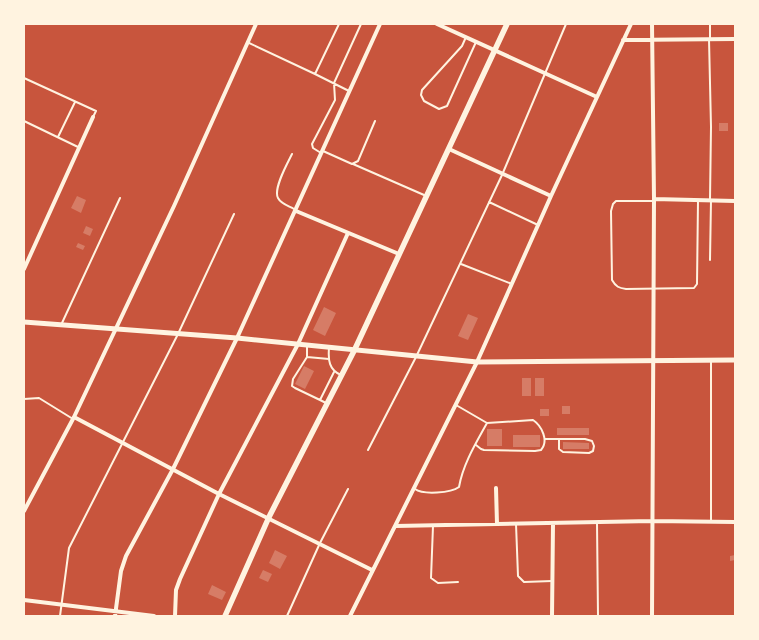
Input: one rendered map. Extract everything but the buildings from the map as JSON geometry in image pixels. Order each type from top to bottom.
[{"type":"main road","points":[[225,616],[269,517],[354,351],[507,24]]},
{"type":"street","points":[[24,511],[74,418],[174,206],[256,24]]},
{"type":"street","points":[[115,614],[121,571],[126,556],[173,469],[237,338],[380,24]]},
{"type":"street","points":[[437,24],[443,25],[597,97]]},
{"type":"street","points":[[350,616],[477,362],[538,224],[631,24]]},
{"type":"street","points":[[652,24],[654,200],[652,616]]},
{"type":"street","points":[[623,40],[735,39]]},
{"type":"street","points":[[24,270],[92,117]]},
{"type":"street","points":[[449,149],[551,196]]},
{"type":"street","points":[[654,200],[735,201]]},
{"type":"street","points":[[296,211],[399,254]]},
{"type":"street","points":[[174,616],[176,590],[180,579],[219,494],[298,344],[348,233]]},
{"type":"street","points":[[24,322],[237,338],[477,362],[653,359],[735,360]]},
{"type":"street","points":[[74,418],[219,494],[269,517],[372,570]]},
{"type":"street","points":[[496,488],[497,524]]},
{"type":"street","points":[[394,526],[735,522]]},
{"type":"street","points":[[552,616],[553,524]]},
{"type":"street","points":[[24,600],[115,614],[154,616]]},
{"type":"lane","points":[[316,74],[339,24]]},
{"type":"lane","points":[[361,24],[334,83],[335,100],[312,144],[313,148],[427,196]]},
{"type":"lane","points":[[368,450],[416,357],[489,202],[566,24]]},
{"type":"lane","points":[[710,24],[710,260]]},
{"type":"lane","points":[[466,37],[462,46],[422,90],[420,95],[424,101],[439,109],[447,106],[476,42]]},
{"type":"lane","points":[[248,42],[350,91]]},
{"type":"lane","points":[[24,78],[96,111],[92,117]]},
{"type":"lane","points":[[58,137],[75,102]]},
{"type":"lane","points":[[24,121],[79,147]]},
{"type":"lane","points":[[352,164],[358,162],[375,121]]},
{"type":"lane","points":[[292,154],[276,189],[277,197],[281,202],[296,211]]},
{"type":"lane","points":[[61,325],[120,198]]},
{"type":"lane","points":[[654,200],[616,201],[613,204],[611,211],[612,280],[615,285],[626,290],[694,288],[697,284],[698,200]]},
{"type":"lane","points":[[489,202],[538,224]]},
{"type":"lane","points":[[60,616],[69,548],[178,334],[234,214]]},
{"type":"lane","points":[[460,264],[512,284]]},
{"type":"lane","points":[[307,346],[306,357],[293,379],[292,386],[327,403]]},
{"type":"lane","points":[[329,348],[328,359],[334,372],[341,375]]},
{"type":"lane","points":[[306,357],[328,359]]},
{"type":"lane","points":[[710,522],[711,360]]},
{"type":"lane","points":[[320,400],[334,372]]},
{"type":"lane","points":[[24,400],[39,398],[74,418]]},
{"type":"lane","points":[[456,405],[487,423],[533,420],[539,423],[545,439],[545,446],[541,450],[535,451],[484,450],[476,445]]},
{"type":"lane","points":[[414,488],[422,492],[451,491],[459,487],[461,475],[487,423]]},
{"type":"lane","points":[[545,439],[559,439],[585,439],[592,441],[593,451],[589,453],[563,452],[559,449],[559,439]]},
{"type":"lane","points":[[287,616],[320,543],[348,489]]},
{"type":"lane","points":[[598,523],[598,616]]},
{"type":"lane","points":[[516,524],[518,576],[524,582],[552,581]]},
{"type":"lane","points":[[432,526],[432,578],[438,583],[458,582]]}]
